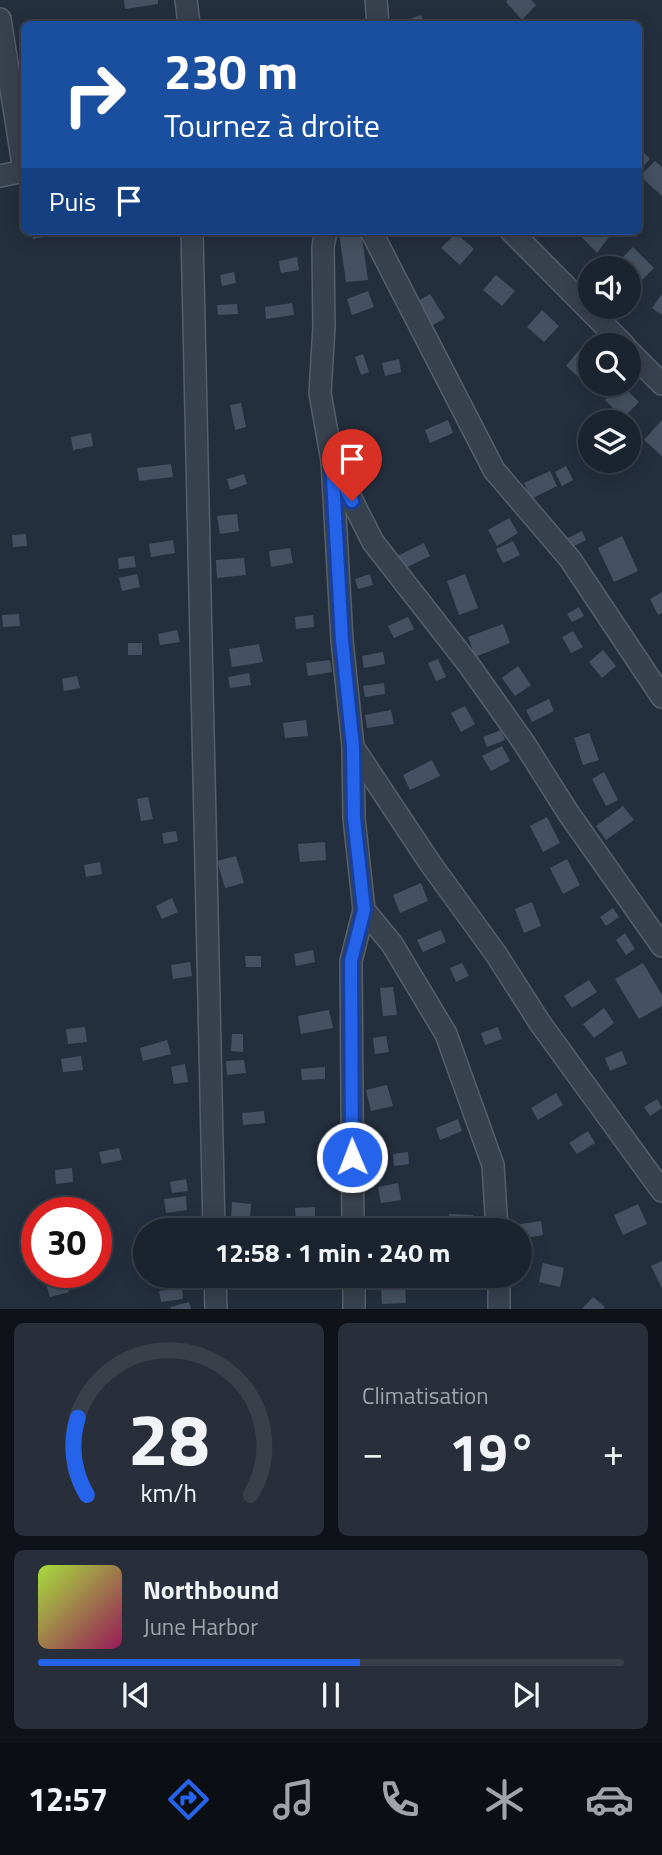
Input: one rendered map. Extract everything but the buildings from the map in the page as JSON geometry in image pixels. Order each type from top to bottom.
[{"type":"street","points":[[186,0],[189,21]]},
{"type":"street","points":[[376,0],[377,21]]},
{"type":"street","points":[[0,19],[21,152]]},
{"type":"street","points":[[0,176],[21,172]]},
{"type":"street","points":[[192,235],[214,1218]]},
{"type":"street","points":[[325,235],[320,393],[332,461],[342,640],[353,747],[354,818],[364,910],[351,961],[353,1218]]},
{"type":"street","points":[[373,235],[494,471],[570,559],[662,697]]},
{"type":"street","points":[[515,235],[612,333]]},
{"type":"street","points":[[641,362],[662,384]]},
{"type":"street","points":[[332,461],[373,542],[469,665],[662,946]]},
{"type":"street","points":[[353,747],[430,863],[496,954],[540,1023],[662,1191]]},
{"type":"street","points":[[364,910],[392,944],[446,1034],[493,1165],[497,1218]]},
{"type":"street","points":[[215,1288],[216,1309]]},
{"type":"street","points":[[354,1288],[354,1309]]},
{"type":"street","points":[[499,1288],[499,1309]]},
{"type":"route","points":[[352,501],[332,461],[342,640],[353,747],[354,818],[364,910],[351,961],[352,1157]]}]
